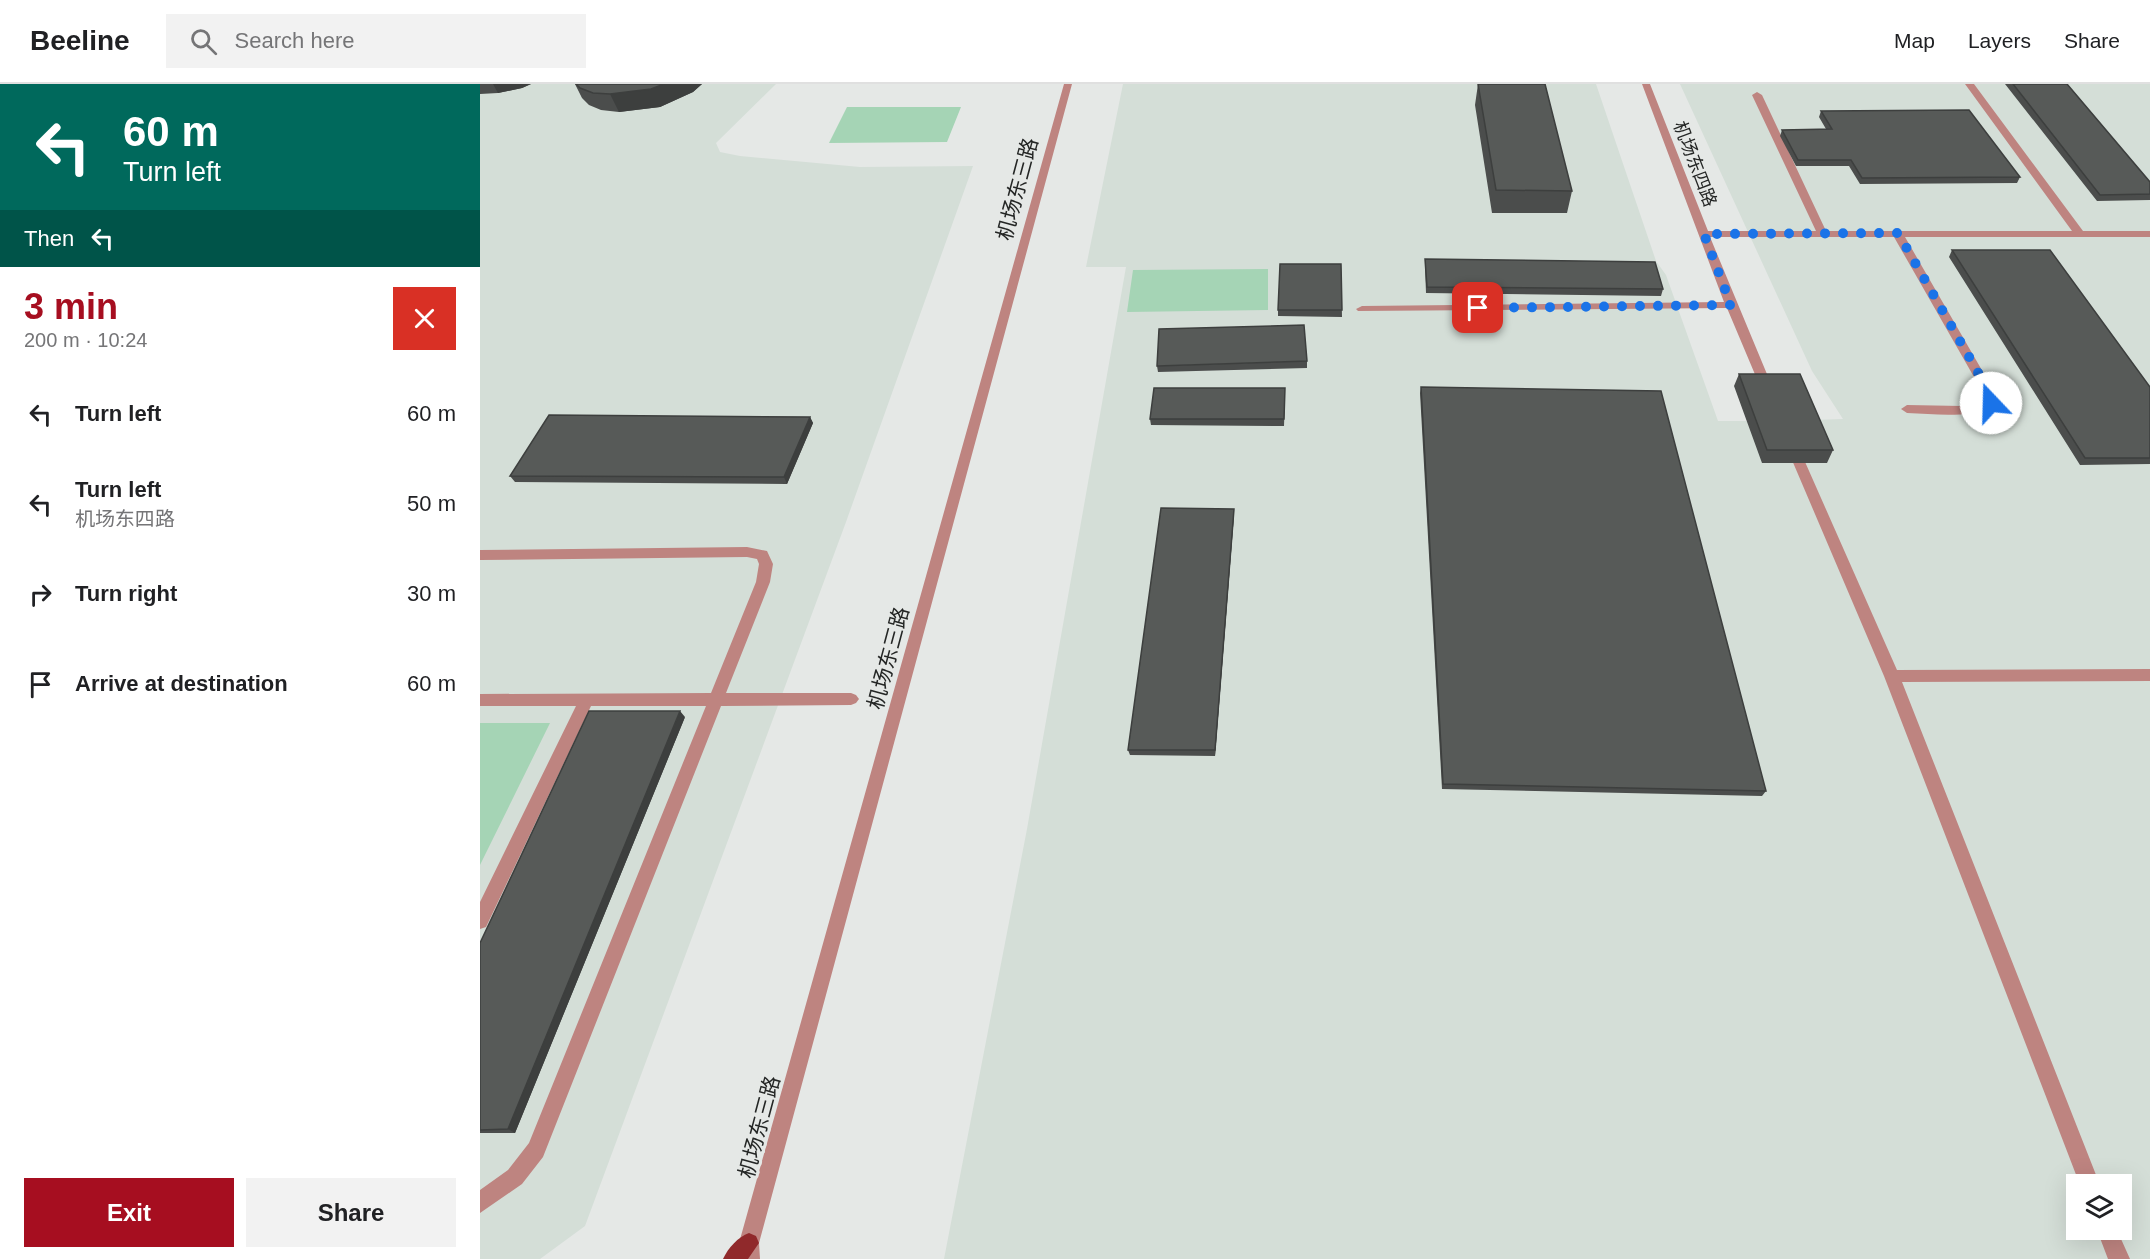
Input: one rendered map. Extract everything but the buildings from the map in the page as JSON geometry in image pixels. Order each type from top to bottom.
[{"type":"main road","points":[[735,1259],[749,1251]]},
{"type":"street","name":"机场东三路","points":[[749,1251],[1068,84]]},
{"type":"street","name":"机场东四路","points":[[1646,84],[1731,305],[1772,400]]},
{"type":"street","points":[[1969,84],[2080,234]]},
{"type":"street","points":[[1757,95],[1822,233]]},
{"type":"street","points":[[1898,233],[1992,398],[1991,403],[1985,407],[1971,410],[1907,409]]},
{"type":"street","points":[[1704,234],[2150,234]]},
{"type":"street","points":[[1362,309],[1731,305]]},
{"type":"street","points":[[1786,432],[1892,676],[2086,1174]]},
{"type":"street","points":[[480,555],[747,552],[762,555],[766,564],[762,582],[718,698],[536,1150],[515,1177],[480,1203]]},
{"type":"street","points":[[1892,676],[2150,675]]},
{"type":"street","points":[[480,921],[587,699]]},
{"type":"street","points":[[480,700],[851,699]]},
{"type":"street","points":[[2112,1240],[2119,1259]]},
{"type":"shaded area","points":[[480,84],[776,84],[716,143],[720,152],[740,156],[860,167],[973,166],[846,522],[585,1226],[540,1259],[480,1259]]},
{"type":"shaded area","points":[[1123,84],[1596,84],[1656,261],[1666,275],[1718,421],[1843,419],[1812,371],[1680,84],[2150,84],[2150,1259],[944,1259],[1027,829],[1126,267],[1086,267]]},
{"type":"green space","points":[[847,107],[961,107],[947,142],[829,143]]},
{"type":"green space","points":[[1268,269],[1268,310],[1127,312],[1133,270]]},
{"type":"green space","points":[[480,723],[550,723],[480,865]]},
{"type":"route","points":[[1478,308],[1731,305],[1704,234],[1898,233],[1988,390],[1992,398],[1991,403]]}]
